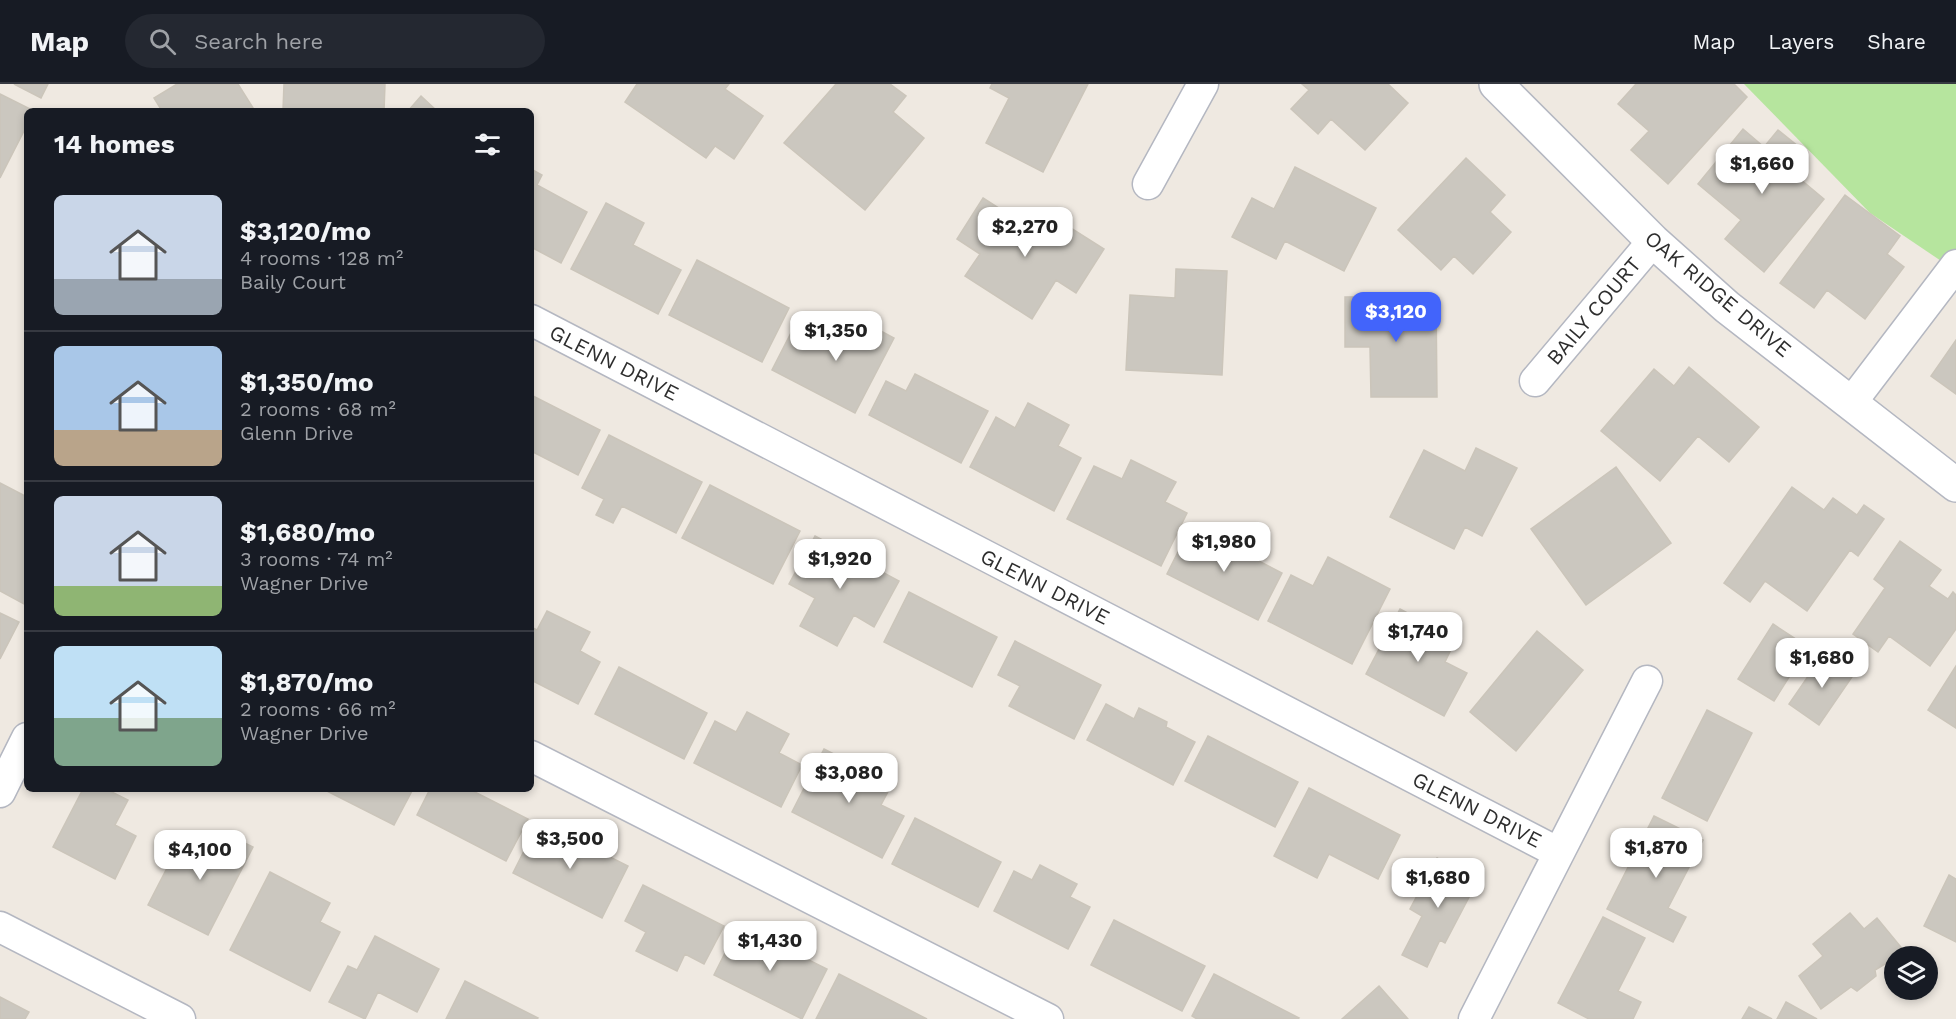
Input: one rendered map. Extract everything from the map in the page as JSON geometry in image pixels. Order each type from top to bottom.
[{"type":"street","points":[[1148,184],[1203,84]]},
{"type":"street","name":"OAK RIDGE DRIVE","points":[[1496,84],[1653,241],[1727,307],[1956,485]]},
{"type":"street","name":"BAILY COURT","points":[[1535,381],[1653,241]]},
{"type":"street","points":[[1851,403],[1956,265]]},
{"type":"street","name":"GLENN DRIVE","points":[[534,322],[1560,853]]},
{"type":"street","points":[[1474,1019],[1647,681]]},
{"type":"street","points":[[0,792],[24,744]]},
{"type":"street","points":[[534,758],[1048,1019]]},
{"type":"street","points":[[0,927],[180,1019]]},
{"type":"green space","points":[[1744,84],[1956,84],[1956,271],[1870,213]]},
{"type":"building","points":[[14,84],[48,84],[41,98]]},
{"type":"building","points":[[177,84],[238,84],[253,108],[160,108],[154,98]]},
{"type":"building","points":[[284,84],[385,84],[384,108],[283,108]]},
{"type":"building","points":[[637,84],[729,84],[725,89],[763,116],[734,159],[715,146],[706,158],[625,102]]},
{"type":"building","points":[[836,84],[890,84],[906,96],[893,112],[924,138],[865,210],[784,143]]},
{"type":"building","points":[[992,84],[1088,84],[1043,172],[986,143],[1009,98],[990,88]]},
{"type":"building","points":[[1302,84],[1388,84],[1408,103],[1365,150],[1331,119],[1318,134],[1291,109],[1309,90]]},
{"type":"building","points":[[1636,84],[1734,84],[1747,97],[1668,184],[1631,150],[1649,131],[1618,104]]},
{"type":"building","points":[[0,94],[28,108],[24,108],[24,131],[0,178]]},
{"type":"building","points":[[421,96],[434,108],[411,108]]},
{"type":"building","points":[[1743,129],[1764,147],[1778,130],[1803,150],[1787,168],[1824,199],[1764,272],[1725,239],[1741,220],[1698,184]]},
{"type":"building","points":[[1466,158],[1505,195],[1490,212],[1511,232],[1473,274],[1454,256],[1441,270],[1398,230]]},
{"type":"building","points":[[1295,167],[1376,208],[1344,271],[1285,241],[1276,259],[1232,237],[1252,198],[1274,209]]},
{"type":"building","points":[[534,171],[542,175],[537,185],[587,212],[561,263],[534,249]]},
{"type":"building","points":[[1845,195],[1900,236],[1887,254],[1904,267],[1865,319],[1827,290],[1814,308],[1780,283]]},
{"type":"building","points":[[983,198],[1050,241],[1063,223],[1104,249],[1076,293],[1056,280],[1032,319],[965,276],[980,254],[957,239]]},
{"type":"building","points":[[606,203],[644,223],[633,245],[681,270],[658,314],[571,269]]},
{"type":"building","points":[[697,260],[789,308],[762,362],[669,315]]},
{"type":"building","points":[[1176,269],[1227,271],[1222,375],[1126,370],[1130,295],[1175,298]]},
{"type":"building","points":[[1436,296],[1437,397],[1371,397],[1370,347],[1345,347],[1345,297]]},
{"type":"building","points":[[851,315],[894,338],[855,413],[772,370],[794,327],[835,348]]},
{"type":"building","points":[[1956,340],[1956,394],[1931,376]]},
{"type":"building","points":[[1689,367],[1759,427],[1729,462],[1698,436],[1660,481],[1601,431],[1654,369],[1674,386]]},
{"type":"building","points":[[915,374],[988,411],[961,463],[869,415],[886,381],[906,391]]},
{"type":"building","points":[[534,397],[600,430],[578,475],[534,453]]},
{"type":"building","points":[[1028,403],[1069,425],[1058,446],[1081,458],[1054,511],[970,467],[996,417],[1015,428]]},
{"type":"building","points":[[609,435],[702,482],[676,533],[622,506],[613,523],[596,515],[604,499],[582,488]]},
{"type":"building","points":[[1476,448],[1517,468],[1482,536],[1465,527],[1454,549],[1390,517],[1424,450],[1465,471]]},
{"type":"building","points":[[1131,460],[1176,482],[1165,502],[1187,513],[1161,566],[1067,519],[1094,466],[1122,479]]},
{"type":"building","points":[[1616,467],[1671,543],[1586,605],[1531,529]]},
{"type":"building","points":[[0,483],[24,495],[24,604],[0,591]]},
{"type":"building","points":[[710,485],[800,531],[773,584],[682,538]]},
{"type":"building","points":[[1792,487],[1824,510],[1833,498],[1857,515],[1864,505],[1884,519],[1858,556],[1850,550],[1807,611],[1765,581],[1750,602],[1724,583]]},
{"type":"building","points":[[1191,526],[1282,573],[1258,620],[1167,574]]},
{"type":"building","points":[[815,536],[899,581],[874,627],[854,615],[837,646],[800,626],[815,598],[789,584]]},
{"type":"building","points":[[1900,541],[1941,570],[1929,586],[1948,599],[1953,592],[1956,595],[1956,629],[1930,666],[1889,636],[1878,652],[1853,634],[1885,588],[1874,579]]},
{"type":"building","points":[[1328,557],[1390,589],[1352,664],[1268,621],[1291,575],[1313,586]]},
{"type":"building","points":[[909,592],[997,637],[972,687],[884,642]]},
{"type":"building","points":[[1400,609],[1456,639],[1445,662],[1467,673],[1444,716],[1366,674]]},
{"type":"building","points":[[547,611],[590,632],[580,651],[600,662],[578,704],[534,682],[534,628],[537,630]]},
{"type":"building","points":[[0,613],[19,622],[0,659]]},
{"type":"building","points":[[1773,624],[1808,647],[1774,701],[1738,679]]},
{"type":"building","points":[[1537,631],[1583,670],[1516,751],[1470,712]]},
{"type":"building","points":[[1015,641],[1101,685],[1074,739],[1009,706],[1020,686],[998,675]]},
{"type":"building","points":[[1824,653],[1854,674],[1819,725],[1789,704]]},
{"type":"building","points":[[1956,666],[1956,728],[1928,710]]},
{"type":"building","points":[[619,667],[707,713],[684,759],[595,714]]},
{"type":"building","points":[[1106,704],[1134,719],[1139,708],[1167,722],[1166,727],[1195,742],[1173,785],[1087,740]]},
{"type":"building","points":[[1707,710],[1752,733],[1707,821],[1662,798]]},
{"type":"building","points":[[747,712],[789,734],[779,753],[802,765],[781,807],[694,763],[715,721],[736,732]]},
{"type":"building","points":[[1208,736],[1298,782],[1275,827],[1185,781]]},
{"type":"building","points":[[824,749],[892,784],[881,805],[904,816],[882,858],[792,812]]},
{"type":"building","points":[[1309,788],[1400,835],[1378,879],[1329,854],[1317,878],[1274,856]]},
{"type":"building","points":[[81,792],[112,792],[128,800],[115,825],[136,836],[115,879],[53,847]]},
{"type":"building","points":[[329,792],[411,792],[394,825]]},
{"type":"building","points":[[428,792],[475,792],[528,819],[506,861],[417,815]]},
{"type":"building","points":[[1654,816],[1703,840],[1668,908],[1686,917],[1673,942],[1607,909]]},
{"type":"building","points":[[915,818],[1001,862],[978,907],[892,864]]},
{"type":"building","points":[[539,821],[628,866],[602,918],[513,873]]},
{"type":"building","points":[[223,832],[253,847],[208,935],[148,905],[183,837],[213,852]]},
{"type":"building","points":[[1437,858],[1478,880],[1445,943],[1440,940],[1427,967],[1402,955],[1422,916],[1410,909]]},
{"type":"building","points":[[1040,865],[1077,884],[1070,897],[1090,907],[1068,949],[994,911],[1014,871],[1032,880]]},
{"type":"building","points":[[270,872],[330,903],[320,922],[340,932],[310,991],[230,950]]},
{"type":"building","points":[[1949,875],[1956,879],[1956,942],[1924,926]]},
{"type":"building","points":[[643,885],[724,926],[704,964],[685,954],[677,971],[636,951],[646,932],[625,921]]},
{"type":"building","points":[[1850,913],[1864,929],[1877,918],[1900,946],[1884,946],[1884,965],[1875,970],[1876,976],[1857,991],[1851,987],[1821,1009],[1799,976],[1823,956],[1813,944]]},
{"type":"building","points":[[1603,917],[1645,938],[1618,991],[1641,1002],[1633,1019],[1589,1019],[1558,1003]]},
{"type":"building","points":[[1114,920],[1205,966],[1182,1011],[1091,965]]},
{"type":"building","points":[[739,925],[827,969],[802,1019],[714,975]]},
{"type":"building","points":[[375,936],[439,969],[417,1012],[378,992],[365,1019],[329,1002],[348,966],[357,970]]},
{"type":"building","points":[[839,974],[927,1019],[816,1019]]},
{"type":"building","points":[[1214,974],[1299,1018],[1197,1019],[1192,1016]]},
{"type":"building","points":[[465,981],[538,1018],[446,1019]]},
{"type":"building","points":[[1379,986],[1408,1019],[1342,1019]]},
{"type":"building","points":[[0,997],[29,1012],[25,1019],[0,1019]]},
{"type":"building","points":[[1786,1002],[1817,1019],[1777,1019]]},
{"type":"building","points":[[1749,1007],[1772,1019],[1742,1019]]}]
